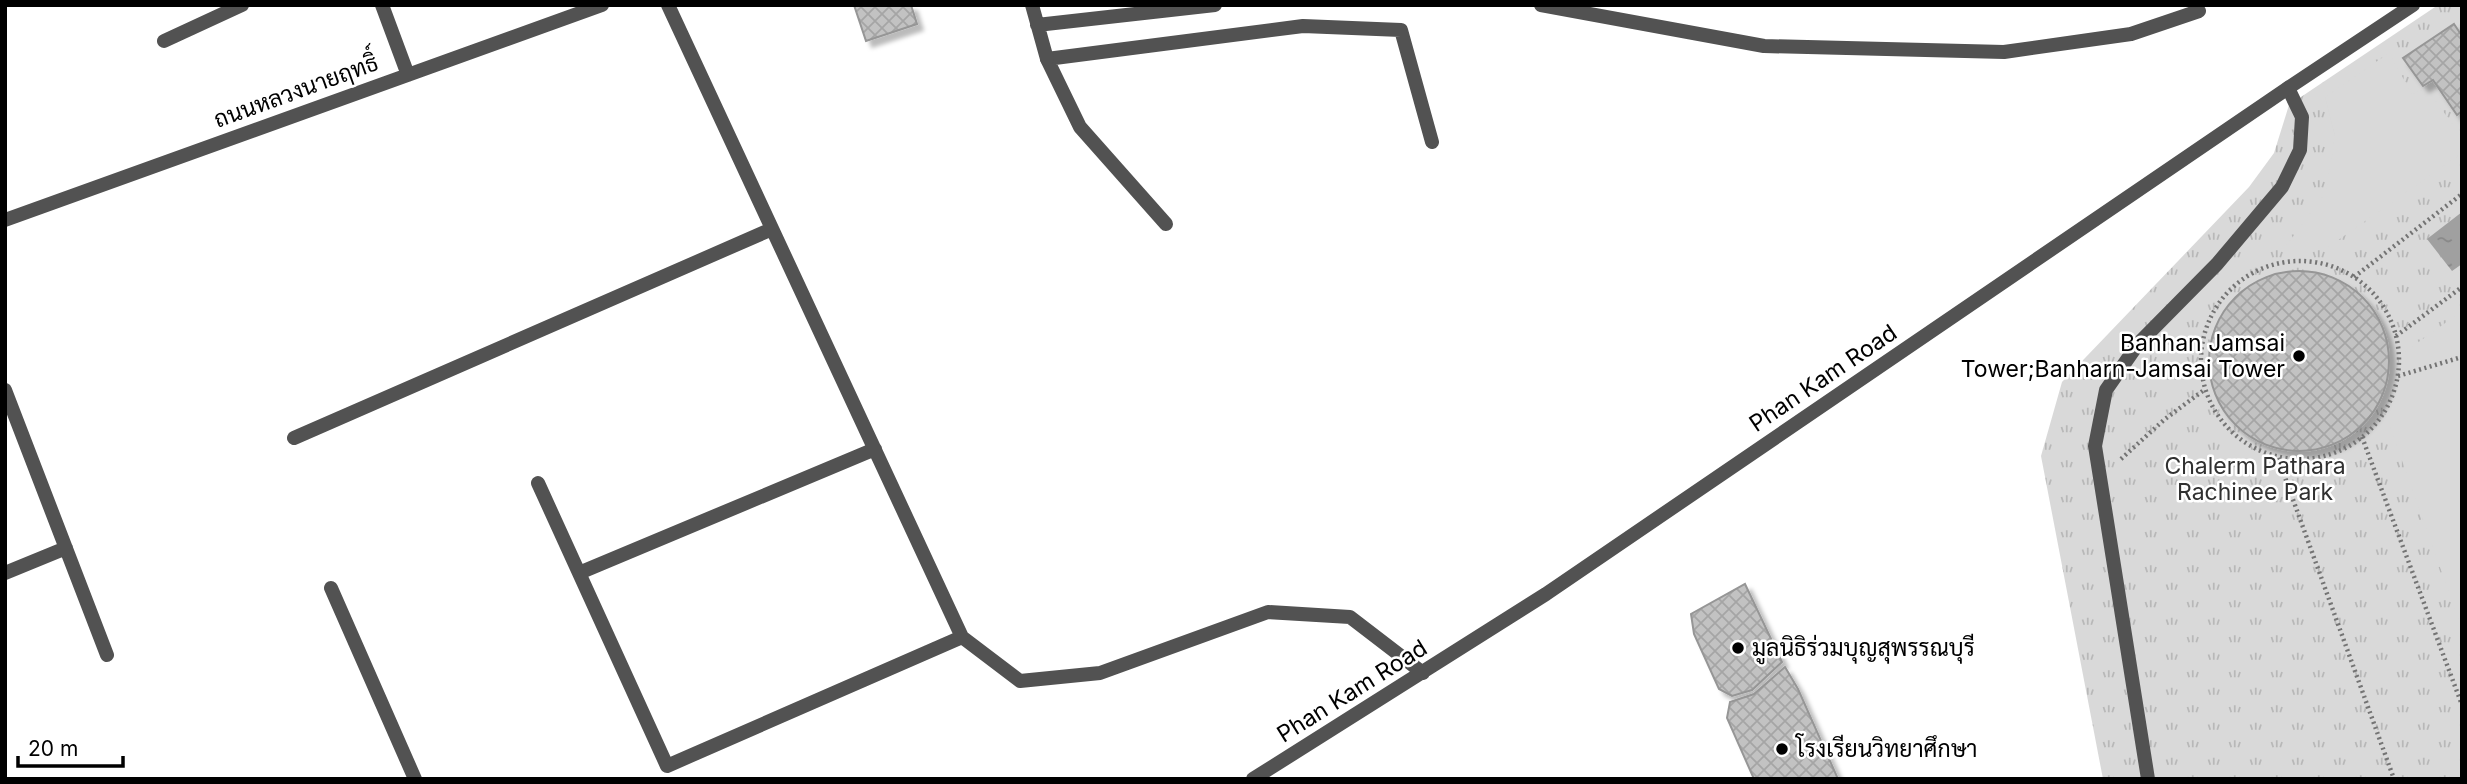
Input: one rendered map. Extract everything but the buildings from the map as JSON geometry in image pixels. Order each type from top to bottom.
[{"type":"street","points":[[164,41],[242,5]]},
{"type":"street","points":[[382,5],[408,75]]},
{"type":"street","name":"ถนนหลวงนายฤทธิ์","points":[[5,220],[603,5]]},
{"type":"street","points":[[668,5],[962,637],[1020,681],[1100,673],[1268,611],[1350,617],[1423,673]]},
{"type":"street","points":[[1032,5],[1047,59],[1080,127],[1166,223]]},
{"type":"street","points":[[1037,25],[1215,5]]},
{"type":"street","points":[[1541,5],[1764,46],[2004,52],[2131,34],[2199,11]]},
{"type":"street","name":"Phan Kam Road","points":[[1253,779],[1546,594],[2413,5]]},
{"type":"street","points":[[1047,59],[1303,26],[1401,30],[1432,142]]},
{"type":"street","points":[[2148,779],[2095,446],[2106,390],[2138,344],[2217,264],[2282,187],[2300,150],[2302,117],[2288,88]]},
{"type":"street","points":[[294,438],[772,229]]},
{"type":"street","points":[[5,390],[107,655]]},
{"type":"street","points":[[579,573],[874,449]]},
{"type":"street","points":[[537,483],[667,766],[962,637]]},
{"type":"street","points":[[5,573],[66,548]]},
{"type":"street","points":[[331,588],[415,779]]},
{"type":"path","points":[[2354,277],[2462,194]]},
{"type":"path","points":[[2296,261],[2326,264],[2354,277],[2373,293],[2388,314],[2396,337],[2398,376],[2391,399],[2379,419],[2362,437],[2344,449],[2322,457],[2301,460],[2278,458],[2253,449],[2232,434],[2215,414],[2204,390],[2200,360],[2205,330],[2218,303],[2239,281],[2267,267],[2296,261]]},
{"type":"path","points":[[2396,337],[2462,287]]},
{"type":"path","points":[[2398,376],[2462,357]]},
{"type":"path","points":[[2100,479],[2165,419],[2204,390]]},
{"type":"path","points":[[2362,437],[2462,705]]},
{"type":"path","points":[[2278,458],[2394,779]]},
{"type":"green space","name":"Chalerm Pathara Rachinee Park","points":[[2438,5],[2462,5],[2462,779],[2103,779],[2041,456],[2062,382],[2249,187],[2274,153],[2289,105]]},
{"type":"green space","points":[[2389,53],[2412,94],[2426,88],[2462,137],[2462,153],[2324,250],[2283,250],[2326,192],[2335,136],[2325,97]]},
{"type":"green space","points":[[2462,311],[2462,629],[2384,410],[2398,376],[2399,356]]},
{"type":"water","points":[[2462,212],[2462,264],[2452,271],[2427,239]]},
{"type":"place","name":"Banhan Jamsai Tower;Banharn-Jamsai Tower","points":[[2299,356]]},
{"type":"place","name":"มูลนิธิร่วมบุญสุพรรณบุรี","points":[[1738,648]]},
{"type":"place","name":"โรงเรียนวิทยาศึกษา","points":[[1782,749]]}]
